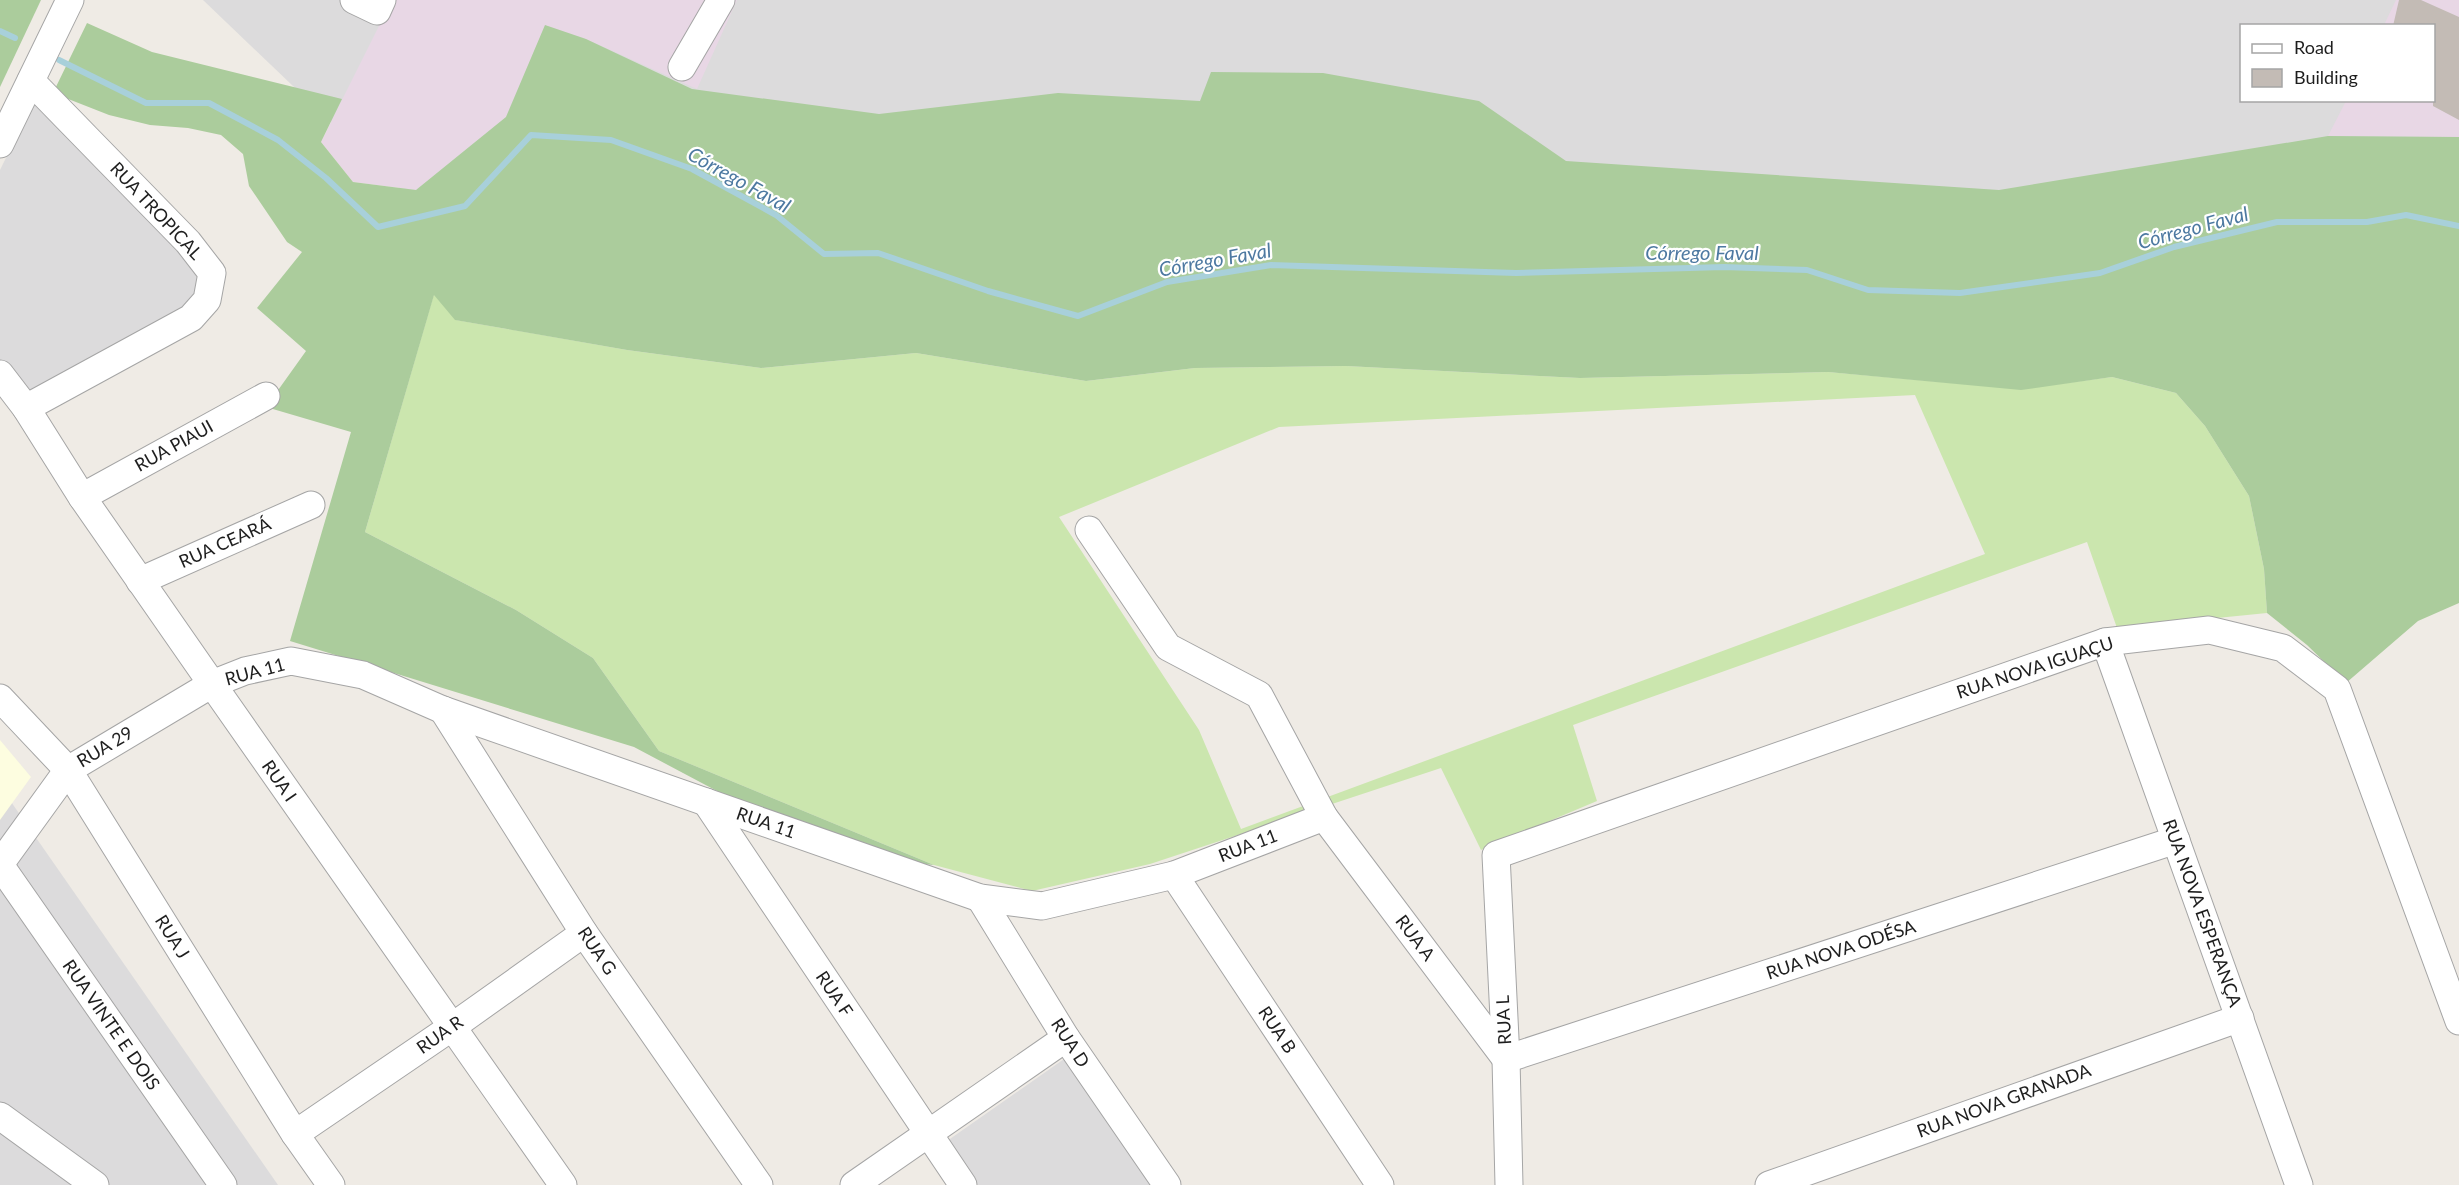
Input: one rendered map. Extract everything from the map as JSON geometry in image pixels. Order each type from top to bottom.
[{"type":"street","points":[[0,144],[70,0]]},
{"type":"street","points":[[354,0],[377,11],[382,0]]},
{"type":"street","points":[[682,67],[721,0]]},
{"type":"street","name":"RUA TROPICAL","points":[[26,408],[191,318],[207,300],[212,273],[188,242],[31,81]]},
{"type":"street","name":"RUA I","points":[[0,374],[26,408],[82,497],[140,581],[563,1185]]},
{"type":"street","name":"RUA PIAUI","points":[[82,497],[266,396]]},
{"type":"street","name":"RUA CEARÁ","points":[[140,581],[311,505]]},
{"type":"street","name":"RUA A","points":[[1089,530],[1168,647],[1259,695],[1324,817],[1506,1059]]},
{"type":"street","name":"RUA NOVA IGUAÇU","points":[[1496,855],[2105,642],[2209,630],[2283,648],[2337,689],[2459,1022]]},
{"type":"street","name":"RUA NOVA ESPERANÇA","points":[[2105,642],[2299,1185]]},
{"type":"street","name":"RUA 11","points":[[212,684],[245,670],[291,661],[363,675],[443,710],[980,898],[1042,906],[1174,875],[1324,817]]},
{"type":"street","name":"RUA 29","points":[[0,864],[68,770],[212,684]]},
{"type":"street","name":"RUA J","points":[[0,698],[68,770],[295,1134],[331,1185]]},
{"type":"street","name":"RUA G","points":[[443,710],[584,933],[759,1185]]},
{"type":"street","name":"RUA F","points":[[706,802],[963,1185]]},
{"type":"street","name":"RUA NOVA ODÉSA","points":[[1506,1059],[2176,840]]},
{"type":"street","name":"RUA L","points":[[1496,855],[1506,1059],[1509,1185]]},
{"type":"street","name":"RUA VINTE E DOIS","points":[[0,864],[223,1185]]},
{"type":"street","name":"RUA B","points":[[1174,875],[1380,1185]]},
{"type":"street","name":"RUA D","points":[[980,898],[1066,1038],[1167,1185]]},
{"type":"street","name":"RUA R","points":[[295,1134],[452,1027],[584,933]]},
{"type":"street","name":"RUA NOVA GRANADA","points":[[1768,1185],[2240,1018]]},
{"type":"street","points":[[854,1185],[1066,1038]]},
{"type":"street","points":[[0,1116],[94,1185]]},
{"type":"shaded area","points":[[203,0],[2459,0],[2459,293],[474,259]]},
{"type":"shaded area","points":[[392,0],[737,0],[697,89],[586,39],[545,26],[506,117],[416,190],[353,182],[321,142]]},
{"type":"shaded area","points":[[2396,0],[2459,0],[2459,137],[2328,136],[2345,102],[2435,102],[2435,24],[2384,24]]},
{"type":"shaded area","points":[[35,99],[203,275],[192,307],[29,399],[0,361],[0,170]]},
{"type":"shaded area","points":[[0,740],[31,777],[0,820]]},
{"type":"shaded area","points":[[0,786],[278,1185],[0,1185]]},
{"type":"shaded area","points":[[1064,1059],[1154,1185],[978,1185],[947,1141]]},
{"type":"green space","points":[[0,0],[41,0],[0,87]]},
{"type":"green space","points":[[87,23],[152,52],[342,99],[321,142],[353,182],[416,190],[506,117],[545,25],[586,39],[692,89],[879,114],[1058,93],[1200,101],[1211,72],[1323,73],[1479,101],[1566,161],[1999,190],[2328,136],[2459,137],[2459,603],[2418,621],[2346,683],[2307,645],[2267,613],[2264,569],[2249,496],[2205,426],[2176,393],[2112,377],[2021,390],[1828,372],[1580,378],[1346,366],[1195,368],[1086,381],[916,353],[761,368],[627,350],[455,320],[434,295],[365,532],[516,610],[593,658],[659,751],[934,865],[902,862],[732,799],[634,747],[290,641],[351,432],[266,407],[306,351],[257,308],[302,252],[287,242],[249,186],[243,154],[221,135],[188,128],[150,125],[109,115],[53,93]]},
{"type":"green space","points":[[434,294],[456,320],[627,350],[761,368],[916,353],[1086,381],[1195,368],[1346,366],[1580,378],[1828,372],[2021,389],[2112,377],[2176,393],[2205,426],[2249,496],[2264,569],[2267,613],[2117,628],[2087,542],[1573,725],[1597,801],[1481,850],[1441,768],[1150,864],[1032,891],[934,865],[659,751],[593,658],[516,610],[365,532]],"holes":[[[1915,395],[1985,554],[1241,829],[1199,730],[1059,517],[1279,427]]]},
{"type":"building","points":[[2399,0],[2421,0],[2459,17],[2459,120],[2433,106],[2435,102],[2435,24],[2393,24]]},
{"type":"waterway","name":"Córrego Faval","points":[[0,31],[15,38]]},
{"type":"waterway","name":"Córrego Faval","points":[[59,60],[146,103],[209,103],[278,140],[326,178],[378,227],[465,206],[531,135],[611,140],[692,169],[776,215],[824,254],[878,253],[988,291],[1078,316],[1167,282],[1271,265],[1516,273],[1724,267],[1807,270],[1868,290],[1960,293],[2100,273],[2174,247],[2277,222],[2367,222],[2406,215],[2459,226]]}]
